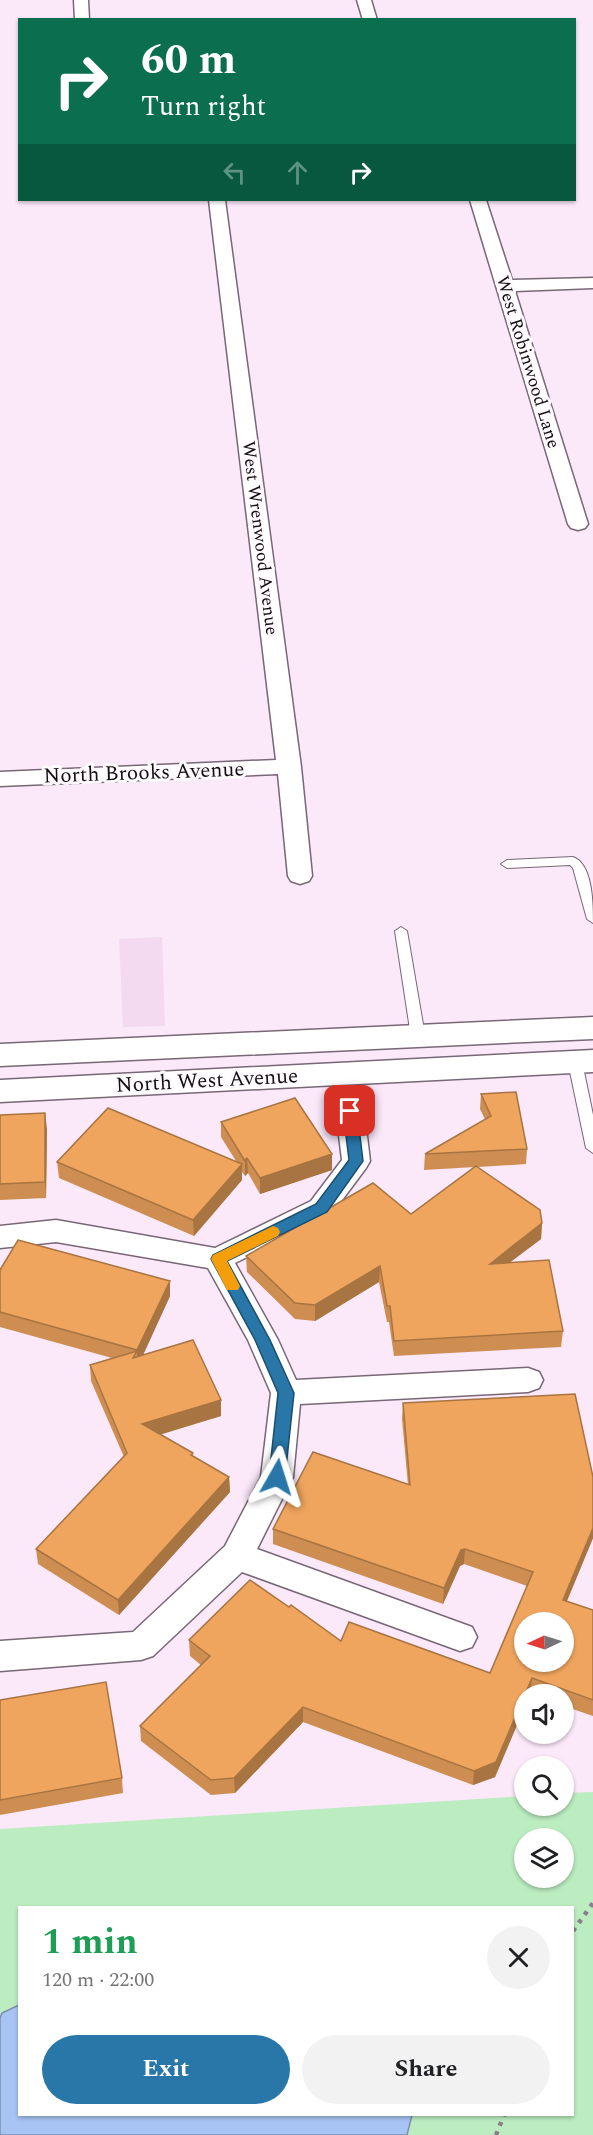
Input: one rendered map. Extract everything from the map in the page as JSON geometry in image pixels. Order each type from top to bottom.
[{"type":"main road","name":"North West Avenue","points":[[0,1055],[593,1028]]},
{"type":"main road","name":"North West Avenue","points":[[0,1091],[584,1061]]},
{"type":"street","points":[[81,0],[81,18]]},
{"type":"street","points":[[364,0],[369,18]]},
{"type":"street","name":"West Wrenwood Avenue","points":[[217,201],[289,767],[300,876]]},
{"type":"street","name":"West Robinwood Lane","points":[[478,201],[578,524]]},
{"type":"street","points":[[505,286],[593,283]]},
{"type":"street","name":"North Brooks Avenue","points":[[0,779],[289,767]]},
{"type":"street","points":[[0,1237],[56,1231],[218,1259],[321,1208],[356,1161],[350,1111]]},
{"type":"street","points":[[0,1656],[141,1646],[237,1556],[277,1477],[286,1393],[263,1340],[218,1259]]},
{"type":"street","points":[[286,1393],[528,1380]]},
{"type":"street","points":[[237,1556],[460,1637]]},
{"type":"lane","points":[[507,864],[573,861],[579,867],[593,919]]},
{"type":"lane","points":[[401,931],[418,1036]]},
{"type":"lane","points":[[584,1061],[592,1140]]},
{"type":"path","points":[[574,1930],[593,1903]]},
{"type":"path","points":[[496,2135],[504,2116]]},
{"type":"shaded area","points":[[162,937],[165,1026],[123,1027],[119,939]]},
{"type":"green space","points":[[593,1792],[593,2135],[0,2135],[0,1829],[514,1797],[514,1816],[574,1816],[574,1793]]},
{"type":"water","points":[[18,2005],[18,2116],[412,2116],[407,2135],[0,2135],[0,2018],[2,2013]]},
{"type":"building","points":[[516,1092],[527,1149],[425,1154],[491,1116],[481,1094]]},
{"type":"building","points":[[295,1098],[332,1154],[260,1178],[247,1158],[245,1161],[221,1122]]},
{"type":"building","points":[[108,1108],[242,1164],[193,1220],[57,1162]]},
{"type":"building","points":[[45,1113],[45,1182],[0,1184],[0,1115]]},
{"type":"building","points":[[476,1166],[540,1210],[542,1223],[490,1264],[549,1260],[563,1331],[394,1341],[390,1306],[387,1306],[380,1266],[315,1305],[295,1303],[246,1256],[373,1183],[411,1214]]},
{"type":"building","points":[[18,1240],[170,1281],[137,1350],[0,1312],[0,1270]]},
{"type":"building","points":[[193,1340],[221,1400],[142,1424],[229,1477],[118,1600],[36,1549],[127,1453],[90,1365],[137,1351],[133,1358]]},
{"type":"building","points":[[575,1394],[593,1477],[593,1528],[563,1600],[593,1610],[593,1700],[574,1693],[574,1684],[549,1684],[532,1678],[529,1684],[514,1684],[514,1720],[496,1762],[474,1771],[303,1707],[234,1778],[211,1780],[140,1726],[210,1656],[189,1640],[250,1580],[289,1607],[291,1605],[341,1641],[349,1622],[490,1673],[514,1617],[514,1672],[574,1672],[574,1612],[516,1612],[533,1572],[465,1549],[461,1550],[444,1588],[273,1529],[313,1452],[410,1485],[403,1403]]},
{"type":"building","points":[[106,1682],[122,1778],[0,1800],[0,1700]]},
{"type":"slow traffic","points":[[233,1286],[218,1259],[273,1232]]},
{"type":"route","points":[[277,1477],[286,1393],[263,1340],[218,1259],[321,1208],[356,1161],[350,1111]]}]
